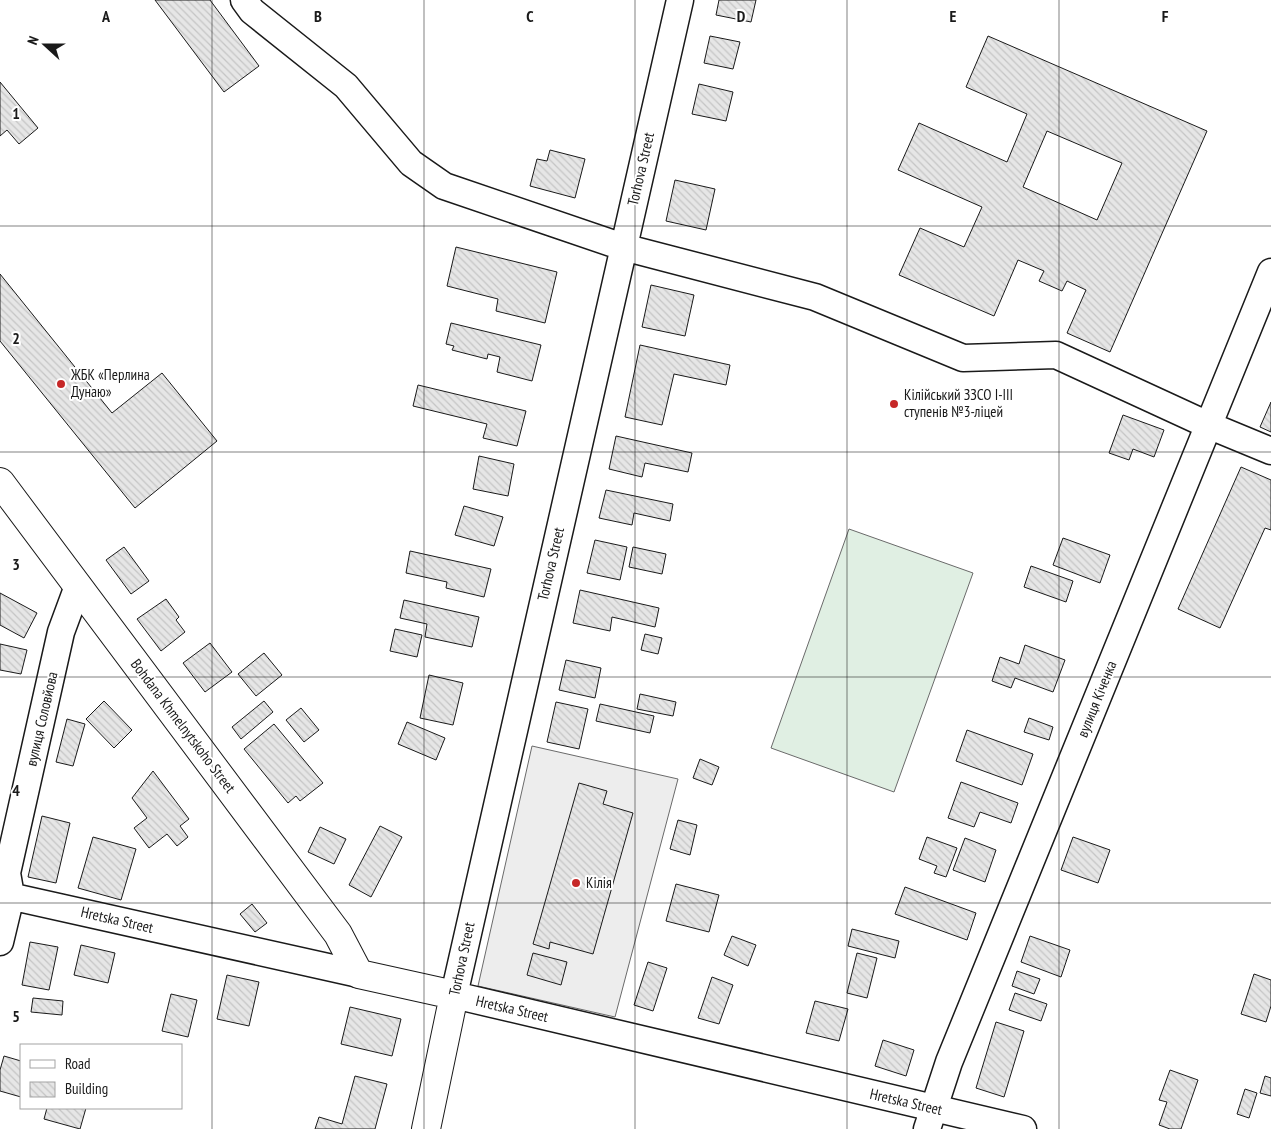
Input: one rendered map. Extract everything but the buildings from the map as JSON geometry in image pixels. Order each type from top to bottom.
[{"type":"main road","name":"Bohdana Khmelnytskoho Street","points":[[0,482],[338,934],[359,974]]},
{"type":"main road","name":"Hretska Street","points":[[359,974],[454,995]]},
{"type":"main road","name":"Torhova Street","points":[[426,1129],[454,995]]},
{"type":"street","points":[[244,0],[252,11],[346,86],[411,163],[444,186],[623,246],[815,297],[963,358],[1056,355],[1208,425],[1271,451]]},
{"type":"street","name":"Torhova Street","points":[[454,995],[680,0]]},
{"type":"street","name":"вулиця Кіченка","points":[[931,1119],[949,1062],[1271,272]]},
{"type":"street","name":"вулиця Соловйова","points":[[0,942],[7,873],[61,632],[78,586]]},
{"type":"street","name":"Hretska Street","points":[[5,895],[359,974]]},
{"type":"street","name":"Hretska Street","points":[[454,995],[931,1119],[1023,1129]]},
{"type":"green space","points":[[849,529],[973,573],[894,792],[771,748]]},
{"type":"shaded area","name":"Кілія","points":[[532,746],[678,779],[615,1017],[478,986]]},
{"type":"place","name":"ЖБК «Перлина Дунаю»","points":[[61,384]]},
{"type":"place","name":"Кілійський ЗЗСО І-ІІІ ступенів №3-ліцей","points":[[894,404]]},
{"type":"place","name":"Кілія","points":[[576,883]]}]
